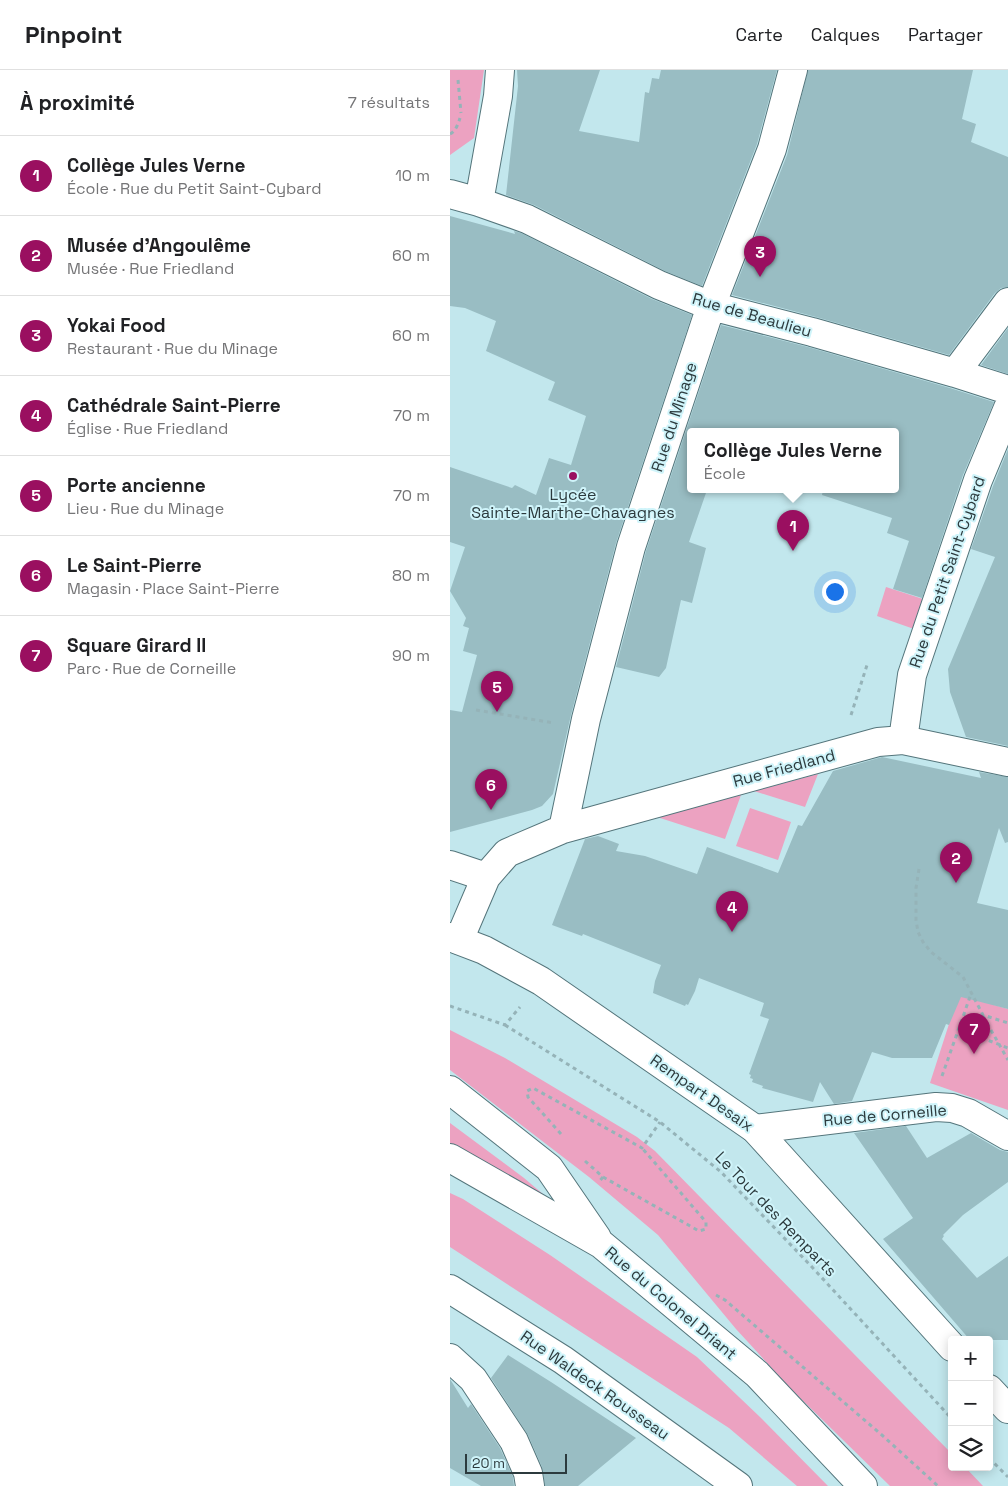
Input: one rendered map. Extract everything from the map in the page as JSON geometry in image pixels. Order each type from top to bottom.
[{"type":"street","points":[[480,202],[498,96],[500,70]]},
{"type":"street","name":"Rue du Minage","points":[[563,828],[584,728],[631,547],[711,306],[772,149],[793,70]]},
{"type":"street","name":"Rue de Beaulieu","points":[[450,194],[480,202],[527,219],[659,284],[711,306],[812,332],[1008,390]]},
{"type":"street","points":[[955,373],[1008,302]]},
{"type":"street","name":"Rue du Petit Saint-Cybard","points":[[903,740],[912,675],[978,480],[1008,408]]},
{"type":"street","name":"Rue Friedland","points":[[454,938],[486,877],[507,853],[563,828],[878,742],[903,740],[1008,762]]},
{"type":"street","points":[[450,865],[486,877]]},
{"type":"street","name":"Rempart Desaix","points":[[454,938],[484,950],[541,981],[756,1129],[948,1343]]},
{"type":"street","points":[[450,1090],[549,1168],[601,1244]]},
{"type":"street","name":"Rue de Corneille","points":[[756,1129],[936,1107],[952,1108],[968,1113],[1008,1136]]},
{"type":"street","name":"Rue du Colonel Driant","points":[[450,1158],[601,1244],[757,1374],[863,1486]]},
{"type":"street","name":"Rue Waldeck Rousseau","points":[[450,1289],[563,1360],[738,1486]]},
{"type":"street","points":[[450,1358],[474,1379],[514,1441],[528,1473],[530,1486]]},
{"type":"street","points":[[993,1393],[1008,1410]]},
{"type":"path","points":[[458,80],[461,114]]},
{"type":"path","points":[[851,715],[868,662]]},
{"type":"path","points":[[476,710],[584,728]]},
{"type":"path","points":[[919,869],[916,888],[918,932],[931,952],[963,977],[1008,1060]]},
{"type":"path","points":[[505,1025],[541,981]]},
{"type":"path","points":[[942,1078],[971,994]]},
{"type":"path","name":"Le Tour des Remparts","points":[[450,1006],[505,1025],[660,1122],[721,1172],[811,1266],[948,1415]]},
{"type":"path","points":[[983,1015],[1008,1024]]},
{"type":"path","points":[[958,1029],[1008,1048]]},
{"type":"path","points":[[566,1140],[528,1097],[527,1090],[533,1088],[642,1148],[706,1222],[706,1229],[698,1231],[603,1177],[585,1161]]},
{"type":"path","points":[[642,1148],[660,1122]]},
{"type":"path","points":[[579,1211],[603,1177]]},
{"type":"path","points":[[993,1462],[1008,1477]]},
{"type":"shaded area","points":[[450,70],[484,70],[474,138],[450,155]]},
{"type":"shaded area","points":[[886,587],[923,599],[914,629],[877,616]]},
{"type":"shaded area","points":[[818,774],[805,807],[754,791]]},
{"type":"shaded area","points":[[741,795],[725,839],[657,817]]},
{"type":"shaded area","points":[[750,808],[791,822],[778,860],[736,846]]},
{"type":"shaded area","points":[[967,968],[994,1005],[1008,1009],[1008,1110],[930,1083]]},
{"type":"shaded area","points":[[450,1030],[505,1058],[637,1137],[655,1151],[948,1450],[948,1471],[969,1471],[983,1486],[890,1486],[790,1388],[736,1329],[658,1235],[589,1177],[450,1070]]},
{"type":"shaded area","points":[[450,1123],[524,1178],[563,1211],[450,1146]]},
{"type":"shaded area","points":[[450,1193],[463,1199],[550,1255],[697,1357],[828,1486],[797,1486],[729,1428],[450,1247]]},
{"type":"building","points":[[517,70],[600,70],[579,131],[639,142],[645,92],[649,93],[652,78],[659,79],[661,70],[777,70],[757,144],[702,286],[665,271],[534,205],[506,195],[518,86]]},
{"type":"building","points":[[808,70],[973,70],[962,119],[976,124],[971,142],[1008,157],[1008,287],[1001,288],[995,293],[949,355],[732,295],[787,155]]},
{"type":"building","points":[[450,216],[515,234],[514,231],[521,233],[652,299],[692,315],[616,543],[571,715],[553,794],[542,806],[532,810],[450,832],[450,710],[462,712],[477,655],[463,651],[469,628],[463,626],[466,618],[450,591],[465,547],[450,542],[450,467],[512,488],[515,485],[536,495],[549,458],[571,465],[586,416],[548,400],[555,382],[486,351],[496,321],[465,308],[450,306]]},
{"type":"building","points":[[721,325],[808,347],[994,402],[963,475],[922,598],[893,589],[909,541],[887,533],[892,518],[822,495],[822,493],[899,493],[899,428],[687,428],[687,493],[706,493],[689,542],[706,548],[692,603],[681,600],[666,668],[659,677],[616,667],[646,551]]},
{"type":"building","points":[[1008,328],[1008,374],[981,365]]},
{"type":"building","points":[[1008,449],[1008,746],[966,737],[950,692],[948,669],[995,557],[971,549]]},
{"type":"building","points":[[882,757],[981,778],[979,772],[1008,777],[1008,842],[1005,843],[999,828],[977,903],[1008,910],[1008,1009],[961,997],[949,1025],[946,1024],[932,1058],[892,1058],[872,1052],[852,1101],[834,1104],[820,1082],[813,1102],[762,1088],[763,1086],[752,1082],[753,1079],[750,1078],[751,1075],[749,1074],[769,1019],[760,1016],[764,1003],[699,978],[688,1005],[686,1004],[685,1006],[653,993],[661,965],[583,934],[582,936],[552,925],[585,839],[598,836],[619,844],[616,851],[645,856],[697,874],[707,847],[778,873],[798,825],[802,826],[833,771]]},
{"type":"building","points":[[906,1126],[927,1158],[971,1133],[1000,1150],[1008,1152],[1008,1182],[963,1215],[943,1235],[942,1239],[977,1278],[1008,1256],[1008,1340],[993,1340],[993,1336],[967,1336],[883,1239],[913,1218],[854,1133]]},
{"type":"building","points":[[508,1355],[636,1438],[578,1486],[545,1486],[542,1467],[528,1435],[491,1378]]},
{"type":"building","points":[[450,1379],[468,1408],[471,1404],[500,1448],[513,1477],[514,1486],[481,1486],[450,1468]]},
{"type":"place","name":"Yokai Food","points":[[760,277]]},
{"type":"place","name":"Lycée Sainte-Marthe-Chavagnes","points":[[573,476]]},
{"type":"place","name":"Collège Jules Verne","points":[[793,551]]},
{"type":"place","name":"Porte ancienne","points":[[497,712]]},
{"type":"place","name":"Le Saint-Pierre","points":[[491,810]]},
{"type":"place","name":"Musée d'Angoulême","points":[[956,883]]},
{"type":"place","name":"Cathédrale Saint-Pierre","points":[[732,932]]},
{"type":"place","name":"Square Girard II","points":[[974,1054]]}]
